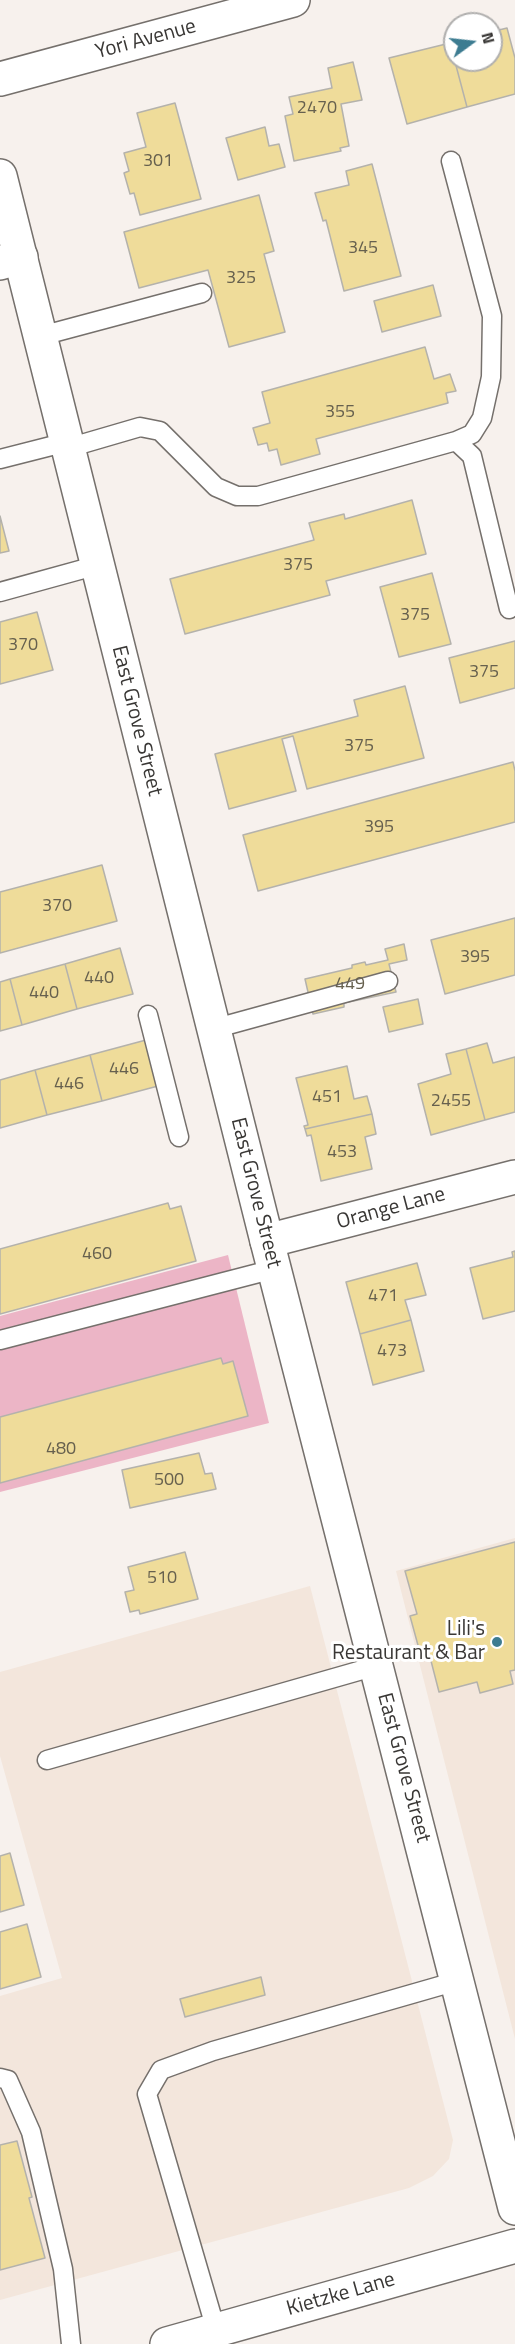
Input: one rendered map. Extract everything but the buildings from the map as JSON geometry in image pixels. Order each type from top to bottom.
[{"type":"street","name":"Yori Avenue","points":[[0,79],[293,0]]},
{"type":"street","name":"East Grove Street","points":[[0,176],[10,260],[41,336],[270,1255],[515,2208]]},
{"type":"street","name":"Orange Lane","points":[[270,1255],[515,1177]]},
{"type":"street","name":"Kietzke Lane","points":[[167,2344],[515,2246]]},
{"type":"lane","points":[[0,459],[140,428],[159,431],[216,488],[237,496],[258,496],[456,441],[472,434],[482,418],[491,377],[492,316],[451,161]]},
{"type":"lane","points":[[41,336],[202,292]]},
{"type":"lane","points":[[456,441],[472,456],[509,609]]},
{"type":"lane","points":[[0,592],[98,565]]},
{"type":"lane","points":[[213,1029],[388,981]]},
{"type":"lane","points":[[148,1015],[179,1137]]},
{"type":"lane","points":[[0,1340],[270,1255]]},
{"type":"lane","points":[[47,1760],[376,1666]]},
{"type":"lane","points":[[216,2330],[147,2094],[160,2070],[213,2051],[458,1981]]},
{"type":"lane","points":[[0,2078],[8,2080],[32,2132],[63,2269],[71,2344]]},
{"type":"shaded area","points":[[228,1255],[269,1423],[0,1492],[0,1316]]},
{"type":"shaded area","points":[[515,1538],[515,2039],[396,1571]]},
{"type":"shaded area","points":[[310,1586],[453,2140],[449,2159],[433,2176],[409,2188],[0,2300],[0,1996],[62,1978],[0,1756],[0,1672]]},
{"type":"place","name":"Lili's Restaurant & Bar","points":[[497,1642]]}]
